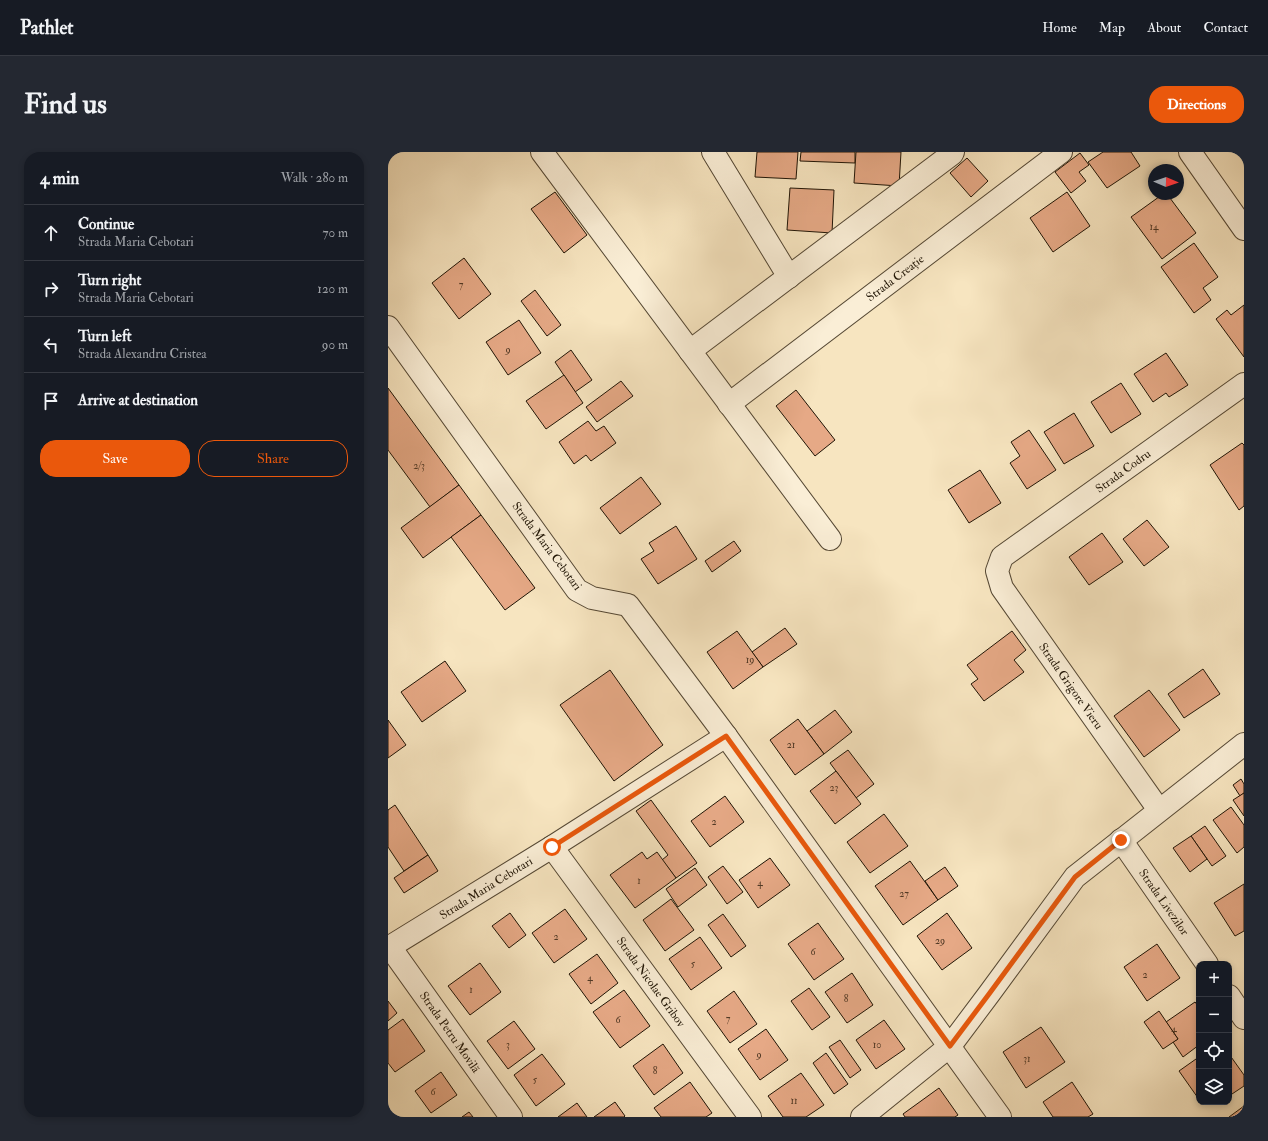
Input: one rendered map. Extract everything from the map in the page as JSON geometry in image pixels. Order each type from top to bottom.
[{"type":"street","points":[[542,152],[830,540]]},
{"type":"street","points":[[712,152],[789,277]]},
{"type":"street","points":[[690,352],[953,152]]},
{"type":"street","name":"Strada Creație","points":[[729,404],[1061,152]]},
{"type":"street","points":[[1190,152],[1244,229]]},
{"type":"street","name":"Strada Maria Cebotari","points":[[388,327],[577,590],[592,598],[628,605],[726,736],[1000,1117]]},
{"type":"street","name":"Strada Codru","points":[[1002,557],[1244,384]]},
{"type":"street","name":"Strada Grigore Vieru","points":[[1002,557],[997,571],[1002,588],[1159,810]]},
{"type":"street","name":"Strada Maria Cebotari","points":[[389,948],[552,847],[726,736]]},
{"type":"street","points":[[862,1117],[950,1046],[1075,877],[1244,744]]},
{"type":"street","name":"Strada Livezilor","points":[[1121,840],[1205,961]]},
{"type":"street","name":"Strada Nicolae Gribov","points":[[552,847],[750,1117]]},
{"type":"street","name":"Strada Petru Movilă","points":[[389,948],[511,1117]]},
{"type":"street","points":[[1230,997],[1244,1018]]},
{"type":"building","points":[[757,152],[798,152],[796,179],[755,177]]},
{"type":"building","points":[[801,152],[855,152],[855,163],[800,161]]},
{"type":"building","points":[[856,152],[901,152],[899,186],[854,183]]},
{"type":"building","points":[[1103,152],[1131,152],[1140,166],[1107,188],[1088,162]]},
{"type":"building","points":[[1080,153],[1089,165],[1079,172],[1086,181],[1071,193],[1055,172]]},
{"type":"building","points":[[967,158],[988,181],[971,197],[950,173]]},
{"type":"building","points":[[790,188],[834,190],[832,233],[787,230]]},
{"type":"building","points":[[555,192],[587,235],[564,253],[531,209]]},
{"type":"building","points":[[1067,192],[1090,226],[1053,252],[1030,218]]},
{"type":"building","points":[[1155,200],[1171,200],[1196,233],[1162,259],[1131,217]]},
{"type":"building","points":[[1194,243],[1218,277],[1203,288],[1211,300],[1194,313],[1161,267]]},
{"type":"building","points":[[464,258],[491,294],[459,319],[432,283]]},
{"type":"building","points":[[535,290],[561,325],[547,336],[521,301]]},
{"type":"building","points":[[1244,305],[1244,357],[1216,319],[1227,310],[1231,315]]},
{"type":"building","points":[[519,320],[541,353],[508,375],[486,342]]},
{"type":"building","points":[[571,350],[592,380],[575,392],[555,362]]},
{"type":"building","points":[[1166,353],[1188,385],[1169,397],[1166,393],[1153,402],[1134,374]]},
{"type":"building","points":[[564,375],[583,403],[546,429],[526,401]]},
{"type":"building","points":[[621,381],[633,396],[597,422],[586,407]]},
{"type":"building","points":[[1121,383],[1141,414],[1111,433],[1091,402]]},
{"type":"building","points":[[388,388],[459,485],[430,507],[388,450]]},
{"type":"building","points":[[796,390],[835,440],[815,456],[776,406]]},
{"type":"building","points":[[1074,413],[1094,446],[1064,464],[1044,432]]},
{"type":"building","points":[[588,421],[596,431],[604,426],[616,443],[591,461],[586,455],[574,464],[559,442]]},
{"type":"building","points":[[1029,430],[1056,470],[1027,489],[1010,463],[1020,456],[1011,442]]},
{"type":"building","points":[[1242,443],[1244,445],[1244,506],[1239,510],[1210,465]]},
{"type":"building","points":[[980,470],[1001,503],[969,523],[948,490]]},
{"type":"building","points":[[641,477],[661,504],[620,534],[600,508]]},
{"type":"building","points":[[459,485],[481,515],[423,558],[401,528]]},
{"type":"building","points":[[481,515],[535,588],[505,610],[451,537]]},
{"type":"building","points":[[1147,520],[1169,547],[1144,566],[1123,539]]},
{"type":"building","points":[[676,526],[697,559],[658,584],[641,559],[654,551],[649,543]]},
{"type":"building","points":[[1102,533],[1123,562],[1089,585],[1069,557]]},
{"type":"building","points":[[734,541],[741,551],[712,572],[705,561]]},
{"type":"building","points":[[785,628],[797,644],[763,667],[752,652]]},
{"type":"building","points":[[737,631],[763,667],[733,689],[707,652]]},
{"type":"building","points":[[1012,631],[1026,650],[1014,660],[1024,672],[984,701],[971,684],[978,679],[967,665]]},
{"type":"building","points":[[445,661],[466,691],[422,722],[401,692]]},
{"type":"building","points":[[1203,669],[1220,694],[1184,718],[1168,694]]},
{"type":"building","points":[[610,670],[663,745],[614,781],[560,705]]},
{"type":"building","points":[[1149,690],[1180,730],[1144,757],[1114,716]]},
{"type":"building","points":[[835,710],[852,732],[824,754],[807,731]]},
{"type":"building","points":[[798,719],[824,754],[795,775],[770,740]]},
{"type":"building","points":[[388,720],[406,745],[388,758]]},
{"type":"building","points":[[848,750],[874,784],[856,798],[830,763]]},
{"type":"building","points":[[836,771],[861,804],[835,824],[810,791]]},
{"type":"building","points":[[1241,779],[1244,784],[1244,793],[1240,796],[1233,785]]},
{"type":"building","points":[[1244,793],[1244,816],[1233,800]]},
{"type":"building","points":[[725,796],[744,822],[710,847],[691,821]]},
{"type":"building","points":[[651,800],[697,863],[676,878],[662,860],[668,855],[636,811]]},
{"type":"building","points":[[395,805],[428,855],[404,871],[388,847],[388,810]]},
{"type":"building","points":[[1231,807],[1244,825],[1244,847],[1237,853],[1213,820]]},
{"type":"building","points":[[884,814],[908,846],[870,873],[847,842]]},
{"type":"building","points":[[1205,826],[1226,856],[1212,866],[1191,836]]},
{"type":"building","points":[[1191,836],[1207,859],[1190,872],[1173,848]]},
{"type":"building","points":[[642,852],[647,859],[657,852],[676,878],[635,908],[610,875]]},
{"type":"building","points":[[428,855],[438,871],[404,893],[394,878]]},
{"type":"building","points":[[770,858],[790,885],[758,908],[739,880]]},
{"type":"building","points":[[910,861],[938,900],[903,925],[875,886]]},
{"type":"building","points":[[723,866],[743,892],[727,904],[708,877]]},
{"type":"building","points":[[945,867],[958,886],[938,900],[925,881]]},
{"type":"building","points":[[695,868],[707,885],[678,907],[666,889]]},
{"type":"building","points":[[1244,884],[1244,931],[1235,936],[1214,903]]},
{"type":"building","points":[[671,899],[694,930],[665,951],[643,920]]},
{"type":"building","points":[[565,909],[587,939],[554,963],[532,933]]},
{"type":"building","points":[[510,913],[526,935],[509,948],[492,926]]},
{"type":"building","points":[[947,913],[972,948],[942,970],[917,936]]},
{"type":"building","points":[[723,914],[746,946],[731,957],[708,925]]},
{"type":"building","points":[[818,923],[844,959],[814,980],[788,944]]},
{"type":"building","points":[[700,937],[722,968],[691,990],[669,959]]},
{"type":"building","points":[[1157,944],[1180,978],[1147,1001],[1124,967]]},
{"type":"building","points":[[597,954],[618,983],[591,1004],[569,974]]},
{"type":"building","points":[[480,963],[501,992],[470,1015],[448,986]]},
{"type":"building","points":[[852,973],[873,1005],[847,1023],[825,992]]},
{"type":"building","points":[[809,988],[830,1017],[812,1030],[791,1001]]},
{"type":"building","points":[[624,990],[650,1026],[620,1048],[593,1012]]},
{"type":"building","points":[[734,991],[757,1024],[730,1043],[707,1011]]},
{"type":"building","points":[[388,1001],[397,1013],[388,1021]]},
{"type":"building","points":[[1195,1002],[1196,1047],[1183,1057],[1173,1042],[1178,1039],[1166,1022]]},
{"type":"building","points":[[1159,1011],[1178,1039],[1163,1049],[1144,1022]]},
{"type":"building","points":[[403,1019],[425,1051],[395,1072],[388,1063],[388,1030]]},
{"type":"building","points":[[884,1020],[905,1049],[876,1069],[856,1040]]},
{"type":"building","points":[[514,1021],[535,1049],[508,1069],[487,1041]]},
{"type":"building","points":[[1041,1027],[1065,1062],[1026,1088],[1003,1052]]},
{"type":"building","points":[[766,1029],[788,1060],[760,1080],[738,1049]]},
{"type":"building","points":[[840,1040],[861,1070],[850,1078],[829,1047]]},
{"type":"building","points":[[663,1044],[683,1073],[654,1095],[633,1066]]},
{"type":"building","points":[[826,1053],[848,1084],[834,1094],[813,1063]]},
{"type":"building","points":[[542,1054],[565,1084],[536,1106],[514,1075]]},
{"type":"building","points":[[1232,1058],[1244,1075],[1244,1086],[1232,1094]]},
{"type":"building","points":[[1196,1059],[1196,1095],[1179,1071]]},
{"type":"building","points":[[441,1072],[457,1095],[431,1113],[415,1091]]},
{"type":"building","points":[[801,1073],[824,1105],[806,1117],[783,1117],[768,1096]]},
{"type":"building","points":[[690,1082],[712,1113],[706,1117],[661,1117],[654,1108]]},
{"type":"building","points":[[1072,1082],[1093,1114],[1088,1117],[1053,1117],[1043,1102]]},
{"type":"building","points":[[939,1088],[958,1115],[955,1117],[905,1117],[903,1114]]},
{"type":"building","points":[[615,1102],[625,1116],[624,1117],[594,1117]]},
{"type":"building","points":[[577,1103],[587,1117],[558,1117]]},
{"type":"building","points":[[1244,1106],[1244,1117],[1229,1117]]},
{"type":"building","points":[[469,1112],[473,1117],[462,1117]]},
{"type":"route","points":[[552,847],[726,736],[950,1046],[1075,877],[1121,840]]}]
